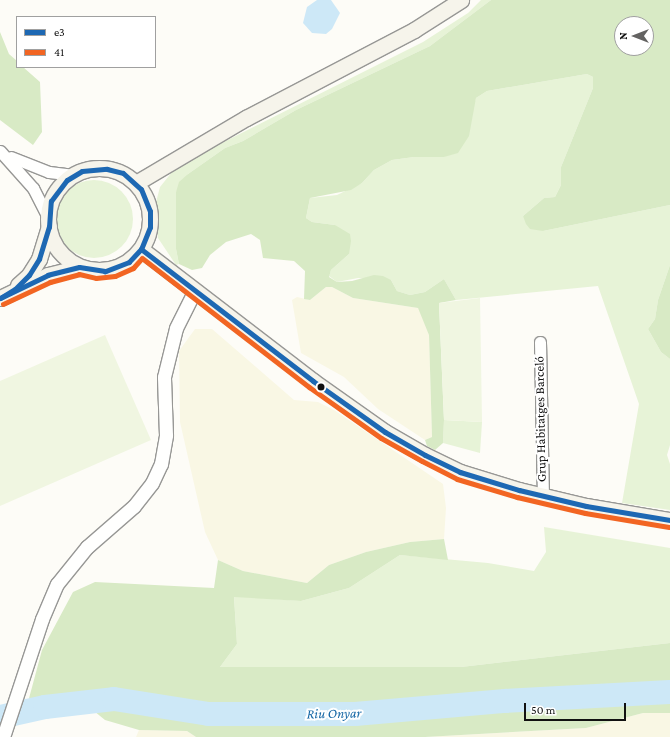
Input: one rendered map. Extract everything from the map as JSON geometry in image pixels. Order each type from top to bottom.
[{"type":"main road","points":[[136,183],[246,118],[420,27],[461,0]]},
{"type":"main road","points":[[15,289],[29,275],[39,259],[55,193],[74,175],[90,169],[107,169],[123,174],[136,183],[145,196],[151,219],[148,235],[141,249],[129,262],[113,269],[96,271],[79,267],[59,251],[48,223]]},
{"type":"main road","points":[[141,249],[194,292],[313,381],[385,432],[425,455],[460,472],[543,496],[586,506],[670,520]]},
{"type":"main road","points":[[0,298],[15,289],[79,267]]},
{"type":"street","points":[[3,153],[49,172],[74,175]]},
{"type":"street","points":[[3,153],[33,188],[48,223]]},
{"type":"street","points":[[3,737],[42,619],[57,584],[87,547],[134,506],[152,483],[161,464],[166,435],[164,376],[176,328],[194,292]]},
{"type":"street","name":"Grup Habitatges Barceló","points":[[540,342],[543,496]]},
{"type":"shaded area","points":[[326,287],[332,287],[353,298],[418,308],[422,313],[429,334],[432,437],[425,440],[378,409],[344,377],[301,353],[292,300],[297,297],[310,300]]},
{"type":"shaded area","points":[[195,329],[212,329],[294,400],[318,402],[334,410],[443,484],[446,508],[444,539],[410,542],[366,552],[329,565],[307,583],[243,571],[218,560],[205,532],[180,422],[179,351]]},
{"type":"shaded area","points":[[643,713],[670,713],[670,737],[425,737],[586,728]]},
{"type":"shaded area","points":[[139,730],[187,731],[196,737],[136,737]]},
{"type":"green space","points":[[481,0],[491,0],[430,46],[296,110],[243,141],[225,148],[188,174],[176,192],[176,249],[179,264],[176,265],[158,238],[155,219],[155,206],[160,187],[172,172],[192,158],[423,42],[468,13]]},
{"type":"green space","points":[[491,0],[670,0],[670,205],[543,231],[530,229],[526,224],[523,216],[544,198],[555,197],[561,185],[561,167],[593,88],[593,77],[587,74],[487,91],[476,98],[469,136],[458,153],[444,157],[414,157],[392,160],[374,170],[362,183],[351,190],[310,198],[306,218],[312,222],[335,225],[350,234],[351,241],[349,254],[331,270],[329,277],[337,282],[352,281],[374,275],[383,276],[391,280],[397,291],[410,295],[425,292],[444,279],[456,300],[439,303],[444,420],[443,443],[435,450],[427,446],[425,440],[432,437],[429,335],[418,308],[353,298],[332,287],[326,287],[310,300],[304,299],[305,271],[294,261],[263,258],[260,240],[251,234],[226,242],[210,255],[202,268],[192,270],[179,264],[176,249],[176,192],[179,182],[225,148],[243,141],[296,110],[430,46]]},
{"type":"green space","points":[[0,32],[9,54],[16,60],[16,68],[24,68],[40,82],[42,132],[33,145],[0,120]]},
{"type":"green space","points":[[587,74],[593,77],[593,88],[561,167],[561,185],[555,197],[544,198],[523,216],[543,231],[670,205],[670,265],[658,300],[655,319],[648,329],[661,352],[670,359],[670,445],[667,455],[670,464],[670,510],[622,503],[639,404],[598,286],[456,300],[444,279],[425,292],[410,295],[397,291],[391,280],[358,278],[337,282],[329,276],[331,270],[349,254],[335,225],[312,222],[306,218],[310,198],[337,195],[362,183],[374,170],[392,160],[414,157],[444,157],[473,108],[476,98],[487,91]]},
{"type":"green space","points":[[94,180],[109,183],[122,191],[130,204],[133,219],[130,234],[122,247],[109,255],[94,258],[79,255],[66,247],[58,234],[55,219],[58,204],[66,191],[79,183]]},
{"type":"green space","points":[[670,265],[670,359],[661,352],[648,329],[655,319],[658,300]]},
{"type":"green space","points":[[480,298],[482,422],[444,420],[439,303]]},
{"type":"green space","points":[[105,335],[151,440],[0,506],[0,381]]},
{"type":"green space","points":[[444,420],[482,422],[480,453],[443,443]]},
{"type":"green space","points":[[544,527],[670,548],[670,643],[461,667],[220,667],[237,644],[234,596],[301,601],[349,588],[400,555],[488,563],[534,571],[546,552]]},
{"type":"green space","points":[[444,539],[448,560],[400,555],[349,588],[301,601],[234,597],[237,644],[220,667],[461,667],[670,643],[670,713],[643,713],[586,728],[425,737],[196,737],[187,731],[139,730],[105,720],[73,694],[28,702],[42,650],[73,592],[95,582],[214,588],[218,560],[243,571],[307,583],[329,565],[366,552],[410,542]]},
{"type":"water","points":[[317,0],[331,0],[340,13],[332,29],[326,34],[312,33],[303,23],[307,7]]},
{"type":"waterway","name":"Riu Onyar","points":[[0,717],[45,707],[114,699],[209,714],[355,714],[505,701],[670,692]]},
{"type":"transit line","name":"e3","points":[[107,169],[123,173],[141,189],[150,211],[150,227],[141,249],[129,262],[105,271],[79,267],[48,275],[0,298],[15,289],[29,275],[39,259],[49,227],[51,201],[67,180],[82,171],[107,169]]},
{"type":"transit line","name":"e3","points":[[141,249],[313,381],[385,432],[425,455],[460,472],[519,490],[586,506],[670,520]]},
{"type":"transit line","name":"41","points":[[3,304],[50,282],[79,274],[96,278],[115,276],[133,268],[142,258],[309,387],[381,438],[457,479],[517,497],[585,513],[669,527]]}]
